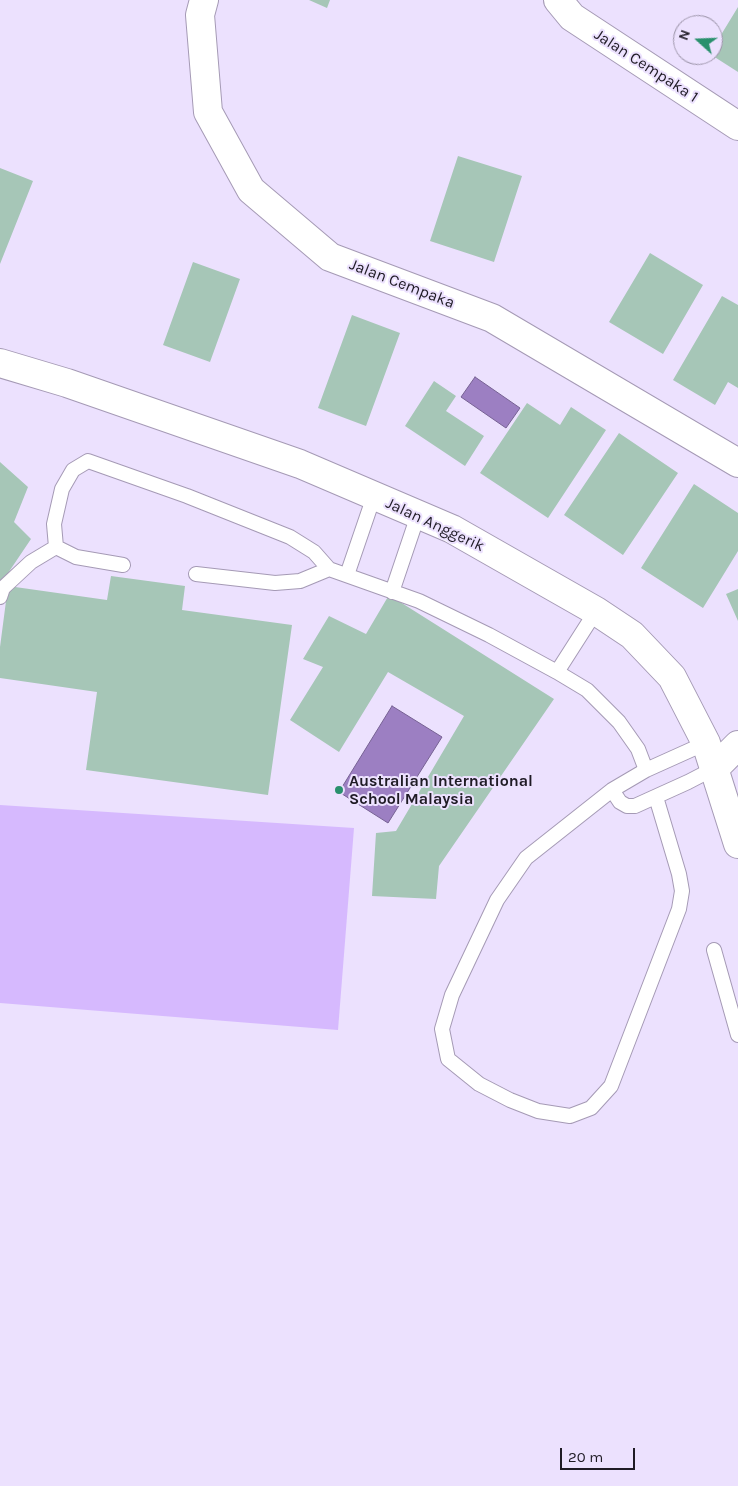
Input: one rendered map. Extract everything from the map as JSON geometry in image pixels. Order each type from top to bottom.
[{"type":"street","name":"Jalan Cempaka","points":[[204,0],[200,15],[208,112],[250,190],[330,257],[492,318],[738,463]]},
{"type":"street","name":"Jalan Cempaka 1","points":[[558,0],[572,17],[738,126]]},
{"type":"street","name":"Jalan Anggerik","points":[[0,363],[67,383],[300,464],[452,529],[596,611],[632,635],[672,677],[710,755],[738,844]]},
{"type":"street","points":[[710,755],[738,744]]},
{"type":"lane","points":[[56,547],[54,524],[62,489],[72,470],[88,461],[187,496],[290,537],[314,552],[330,569],[419,601],[489,635],[557,672],[587,690],[619,722],[638,749],[646,770]]},
{"type":"lane","points":[[347,575],[374,496]]},
{"type":"lane","points":[[392,592],[418,515]]},
{"type":"lane","points":[[56,547],[76,557],[124,565]]},
{"type":"lane","points":[[0,596],[3,588],[31,562],[56,547]]},
{"type":"lane","points":[[196,574],[275,584],[300,581],[330,569]]},
{"type":"lane","points":[[557,672],[596,611]]},
{"type":"lane","points":[[656,797],[679,874],[682,891],[678,909],[610,1086],[591,1108],[570,1116],[538,1110],[510,1100],[479,1084],[448,1059],[442,1029],[452,995],[497,900],[526,858],[612,790],[646,770],[710,755]]},
{"type":"lane","points":[[612,790],[620,802],[627,806],[635,806],[656,797],[710,755]]},
{"type":"lane","points":[[714,950],[738,1035]]},
{"type":"shaded area","points":[[475,377],[520,408],[506,428],[461,397]]},
{"type":"shaded area","points":[[392,706],[442,737],[388,823],[339,792]]},
{"type":"shaded area","points":[[0,805],[354,828],[338,1030],[0,1003]]},
{"type":"building","points":[[309,0],[330,0],[327,8]]},
{"type":"building","points":[[738,7],[738,72],[723,62],[723,32]]},
{"type":"building","points":[[458,156],[522,176],[494,262],[430,241]]},
{"type":"building","points":[[0,168],[33,181],[0,264]]},
{"type":"building","points":[[650,253],[703,285],[663,354],[609,322]]},
{"type":"building","points":[[193,262],[240,279],[210,362],[163,345]]},
{"type":"building","points":[[722,296],[738,305],[738,388],[728,382],[715,405],[673,380]]},
{"type":"building","points":[[352,315],[400,333],[366,426],[318,408]]},
{"type":"building","points":[[434,381],[456,396],[446,411],[484,436],[465,466],[405,426]]},
{"type":"building","points":[[527,403],[560,425],[571,407],[606,430],[548,518],[480,473]]},
{"type":"building","points":[[619,433],[678,473],[623,555],[564,515]]},
{"type":"building","points":[[0,462],[28,487],[14,522],[31,539],[0,585]]},
{"type":"building","points":[[694,484],[738,513],[738,551],[703,608],[641,568]]},
{"type":"building","points":[[111,576],[185,586],[182,610],[292,625],[268,795],[86,770],[97,692],[0,678],[0,647],[8,586],[107,600]]},
{"type":"building","points":[[738,589],[738,621],[726,594]]},
{"type":"building","points":[[389,595],[554,699],[439,866],[436,899],[372,896],[376,833],[396,831],[464,716],[388,672],[339,752],[290,720],[323,667],[303,659],[329,616],[366,634]]},
{"type":"place","name":"Australian International School Malaysia","points":[[339,790]]}]
